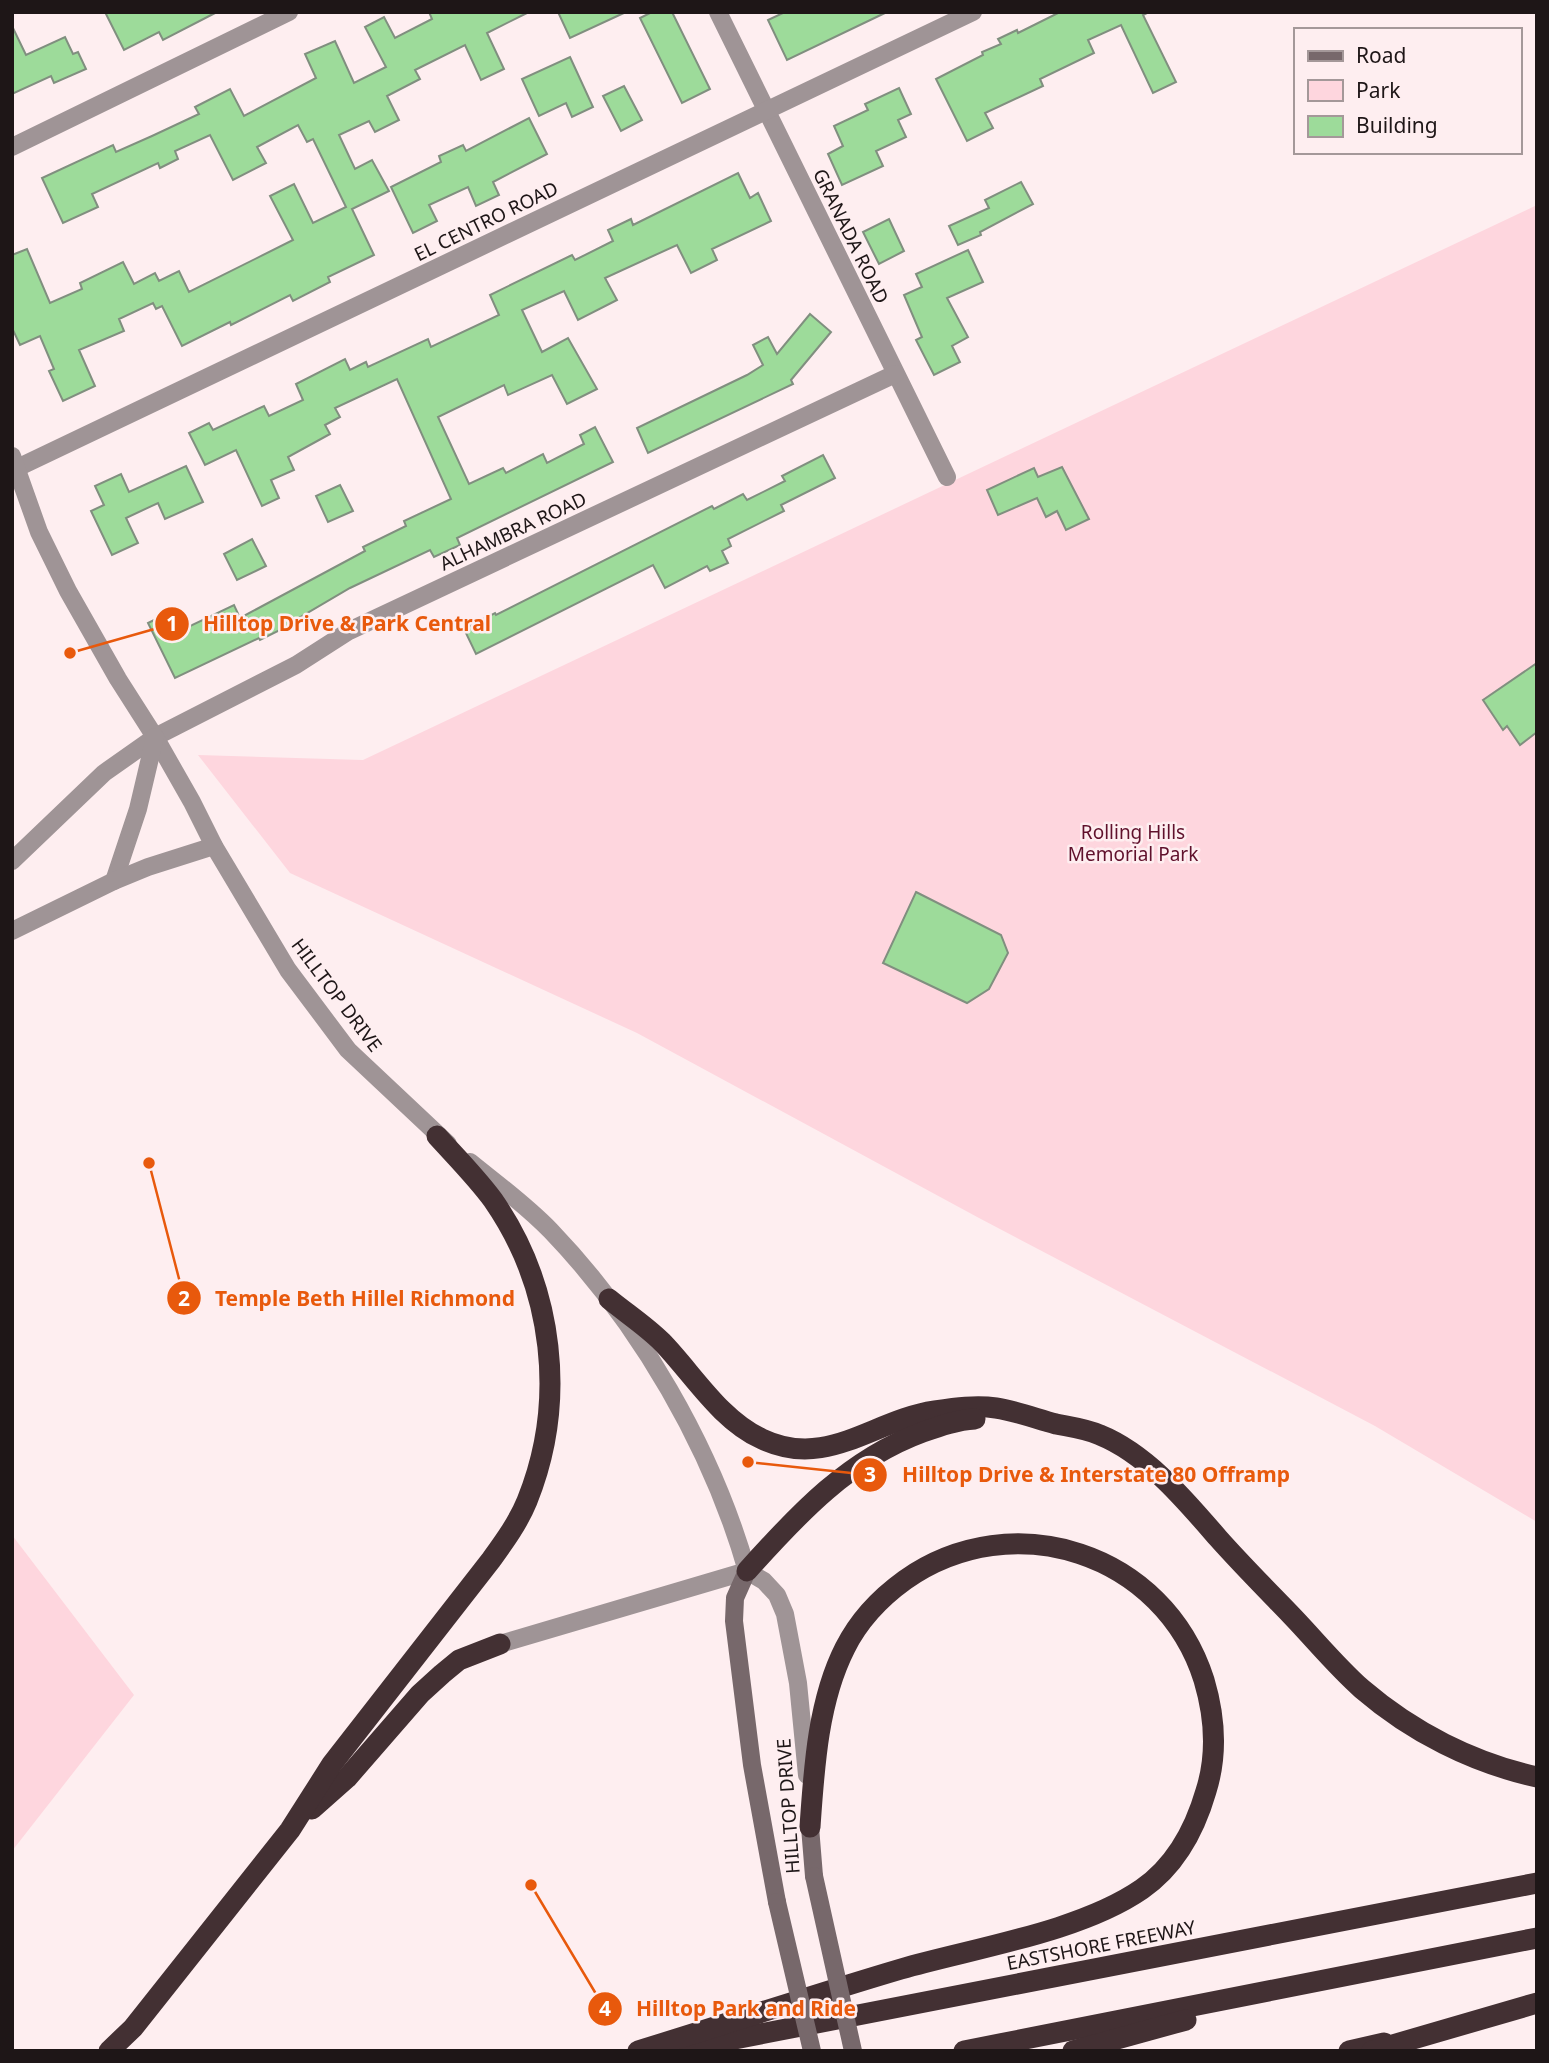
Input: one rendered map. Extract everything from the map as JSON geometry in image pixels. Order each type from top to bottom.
[{"type":"highway","points":[[109,2051],[133,2028],[290,1830],[332,1764],[512,1531],[526,1504],[538,1470],[551,1399],[551,1363],[546,1328],[537,1293],[511,1232],[493,1200],[437,1136]]},
{"type":"highway","points":[[609,1299],[659,1339],[711,1398],[735,1420],[760,1438],[782,1447],[804,1450],[828,1448],[903,1419],[931,1411],[964,1407],[998,1408],[1100,1435],[1128,1451],[1186,1500],[1361,1688],[1389,1710],[1418,1730],[1454,1749],[1490,1764],[1537,1777]]},
{"type":"highway","points":[[747,1571],[811,1503],[859,1464],[885,1449],[928,1430],[964,1419],[1044,1420]]},
{"type":"highway","points":[[638,2051],[902,1969],[1063,1924],[1117,1904],[1144,1888],[1166,1868],[1186,1841],[1200,1812],[1210,1779],[1215,1744],[1211,1705],[1200,1668],[1184,1635],[1162,1606],[1137,1582],[1110,1566],[1070,1551],[1024,1544],[980,1546],[948,1556],[919,1570],[887,1593],[864,1617],[845,1646],[832,1679],[823,1717],[810,1827]]},
{"type":"highway","points":[[290,1830],[347,1778],[419,1694],[459,1660],[500,1644]]},
{"type":"highway","name":"EASTSHORE FREEWAY","points":[[675,2051],[1537,1883]]},
{"type":"highway","points":[[964,2051],[1537,1938]]},
{"type":"highway","points":[[1073,2051],[1353,1974]]},
{"type":"highway","points":[[1349,2051],[1537,2004]]},
{"type":"highway","points":[[1372,2051],[1417,2036]]},
{"type":"main road","name":"HILLTOP DRIVE","points":[[747,1571],[735,1598],[734,1621],[752,1765],[777,1902],[812,2051]]},
{"type":"main road","name":"HILLTOP DRIVE","points":[[810,1827],[814,1876],[853,2051]]},
{"type":"street","points":[[12,147],[289,12]]},
{"type":"street","name":"GRANADA ROAD","points":[[718,12],[947,477]]},
{"type":"street","name":"EL CENTRO ROAD","points":[[15,462],[973,12]]},
{"type":"street","name":"ALHAMBRA ROAD","points":[[12,861],[104,773],[155,737],[296,665],[349,631],[895,374]]},
{"type":"street","name":"HILLTOP DRIVE","points":[[15,462],[39,532],[68,591],[288,970],[348,1050],[437,1136],[551,1231],[609,1299],[662,1379],[695,1439],[727,1511],[747,1571],[764,1581],[777,1595],[785,1614],[798,1684],[807,1758],[810,1827]]},
{"type":"street","points":[[114,881],[138,809],[155,737]]},
{"type":"street","points":[[12,931],[114,881],[214,846]]},
{"type":"street","points":[[500,1644],[747,1571]]},
{"type":"green space","name":"Rolling Hills Memorial Park","points":[[1537,205],[1537,1522],[1375,1426],[979,1218],[637,1033],[290,873],[198,755],[363,760]]},
{"type":"green space","points":[[12,1535],[134,1695],[12,1851]]},
{"type":"building","points":[[105,12],[217,12],[163,40],[159,32],[124,50]]},
{"type":"building","points":[[429,12],[529,12],[487,33],[504,69],[481,80],[465,45],[415,70],[420,79],[387,96],[399,120],[375,132],[369,121],[339,135],[355,169],[372,160],[389,191],[352,209],[374,255],[328,277],[330,282],[293,301],[290,295],[182,346],[162,306],[156,309],[153,303],[119,319],[124,331],[79,350],[95,386],[63,401],[49,371],[54,369],[40,336],[20,345],[12,328],[12,255],[27,249],[50,303],[82,289],[80,283],[123,262],[134,284],[155,273],[159,281],[179,271],[189,292],[293,240],[270,196],[294,184],[313,223],[346,207],[313,139],[307,142],[298,125],[257,147],[266,163],[233,180],[210,135],[175,151],[178,159],[160,168],[158,163],[92,194],[98,207],[63,223],[42,178],[113,145],[116,152],[199,114],[195,107],[230,89],[244,116],[316,78],[305,54],[335,41],[354,83],[386,67],[365,27],[384,17],[395,38],[432,19]]},
{"type":"building","points":[[558,12],[626,12],[570,38]]},
{"type":"building","points":[[652,12],[672,12],[710,89],[682,103],[640,18]]},
{"type":"building","points":[[785,12],[887,12],[787,60],[768,20]]},
{"type":"building","points":[[1060,12],[1149,12],[1143,15],[1176,82],[1153,93],[1121,25],[1088,40],[1094,53],[1040,79],[1043,86],[985,113],[993,128],[967,141],[936,79],[1001,44],[998,39],[1017,30],[1018,33]]},
{"type":"building","points":[[12,26],[26,55],[65,37],[73,54],[78,52],[86,69],[54,83],[51,76],[12,94]]},
{"type":"building","points":[[570,57],[593,107],[572,117],[566,103],[539,116],[522,79]]},
{"type":"building","points":[[624,86],[642,120],[621,131],[603,96]]},
{"type":"building","points":[[899,88],[911,114],[898,120],[906,137],[876,151],[883,166],[842,185],[828,154],[843,146],[834,126],[868,110],[865,104]]},
{"type":"building","points":[[529,118],[547,154],[493,182],[499,195],[476,206],[468,187],[429,205],[437,221],[413,233],[391,187],[441,162],[439,156],[463,145],[466,151]]},
{"type":"building","points":[[738,173],[750,198],[758,193],[771,221],[712,249],[717,260],[691,273],[677,245],[605,278],[617,300],[578,320],[564,291],[522,310],[542,352],[568,338],[597,389],[567,404],[552,375],[508,395],[504,385],[438,417],[469,484],[503,468],[506,473],[543,454],[547,463],[584,444],[580,435],[595,427],[613,462],[457,538],[460,545],[434,557],[430,550],[350,588],[299,618],[300,620],[175,678],[148,623],[174,610],[184,629],[234,605],[240,618],[365,551],[363,547],[406,526],[404,521],[451,499],[397,379],[335,408],[340,417],[325,425],[330,434],[288,457],[294,470],[271,480],[279,498],[262,506],[236,450],[205,465],[189,433],[209,423],[213,430],[264,406],[269,416],[303,400],[296,384],[345,359],[350,370],[366,362],[368,367],[428,339],[431,347],[499,315],[490,295],[572,255],[575,260],[613,241],[608,230],[631,219],[633,225]]},
{"type":"building","points":[[1021,182],[1033,204],[980,232],[981,235],[958,245],[949,226],[989,208],[985,200]]},
{"type":"building","points":[[889,219],[904,251],[879,264],[863,232]]},
{"type":"building","points":[[968,250],[983,282],[947,298],[968,337],[952,346],[960,362],[934,375],[916,340],[922,337],[904,295],[922,287],[916,274]]},
{"type":"building","points":[[810,314],[831,332],[791,380],[793,384],[648,453],[637,428],[763,365],[753,345],[768,337],[777,354]]},
{"type":"building","points":[[823,455],[835,478],[781,505],[784,511],[728,539],[731,546],[722,551],[728,563],[710,571],[707,566],[665,588],[653,565],[476,654],[464,629],[712,506],[714,509],[743,494],[747,500],[785,481],[782,476]]},
{"type":"building","points":[[186,466],[203,502],[165,519],[158,503],[126,518],[138,543],[112,555],[91,511],[104,505],[95,486],[121,474],[129,492]]},
{"type":"building","points":[[1062,467],[1089,519],[1066,530],[1057,511],[1046,517],[1037,498],[998,515],[987,490],[1034,468],[1038,477]]},
{"type":"building","points":[[340,485],[353,511],[328,522],[316,496]]},
{"type":"building","points":[[252,539],[266,566],[237,580],[224,554]]},
{"type":"building","points":[[1537,663],[1537,732],[1520,745],[1507,726],[1503,730],[1483,700]]},
{"type":"building","points":[[916,892],[1001,935],[1008,953],[989,989],[967,1003],[883,963]]},
{"type":"place","name":"Hilltop Drive & Park Central","points":[[70,653]]},
{"type":"place","name":"Temple Beth Hillel Richmond","points":[[149,1163]]},
{"type":"place","name":"Hilltop Drive & Interstate 80 Offramp","points":[[748,1462]]},
{"type":"place","name":"Hilltop Park and Ride","points":[[531,1885]]}]
